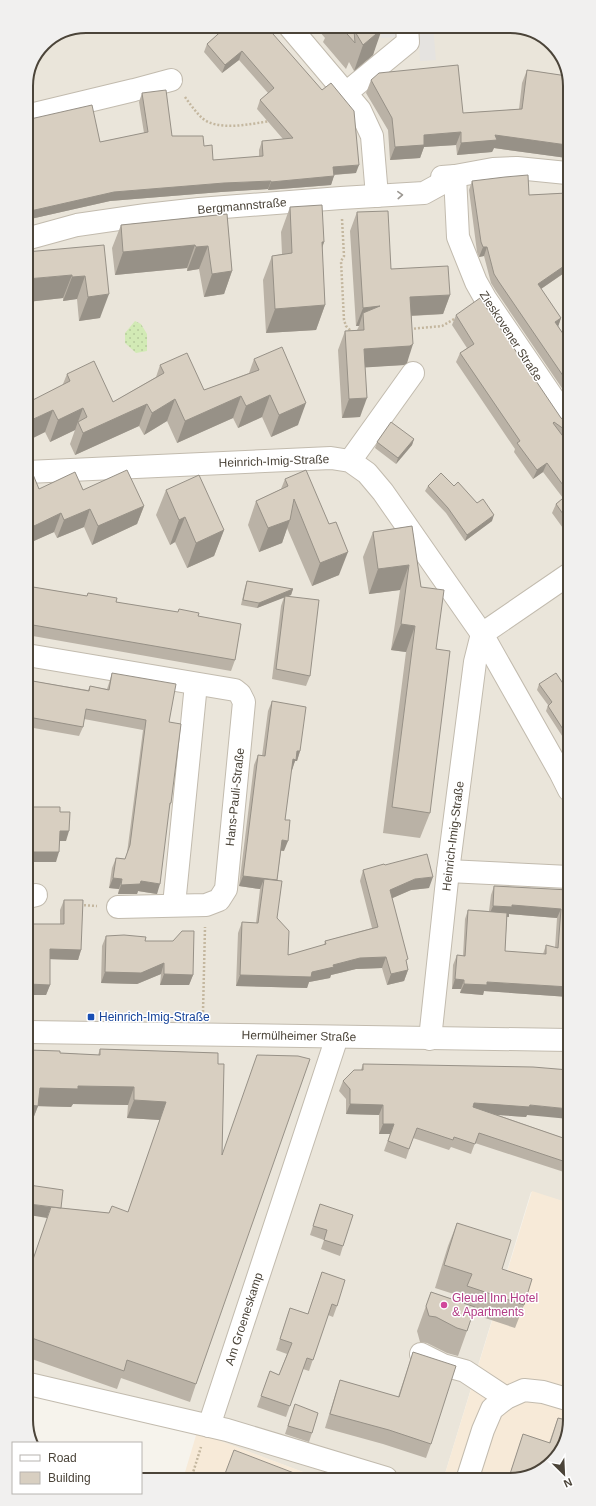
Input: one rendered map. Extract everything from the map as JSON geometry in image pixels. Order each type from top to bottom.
[{"type":"street","points":[[295,33],[360,110],[372,136],[377,189]]},
{"type":"street","points":[[346,93],[408,42],[407,33]]},
{"type":"street","points":[[33,114],[171,80]]},
{"type":"street","name":"Bergmannstraße","points":[[33,237],[77,225],[146,215],[199,209],[341,198],[377,189],[493,169],[517,168],[563,173]]},
{"type":"street","name":"Bergmannstraße","points":[[377,189],[424,193],[455,176]]},
{"type":"street","name":"Zieskovener Straße","points":[[455,176],[458,237],[485,298],[563,413]]},
{"type":"street","points":[[350,461],[413,373]]},
{"type":"street","name":"Heinrich-Imig-Straße","points":[[33,472],[331,458],[350,461],[367,473],[383,492],[482,634],[475,662],[448,871],[430,1039]]},
{"type":"street","points":[[563,578],[482,634],[563,779]]},
{"type":"street","name":"Hans-Pauli-Straße","points":[[33,657],[235,690],[240,694],[244,702],[226,889],[219,900],[206,905]]},
{"type":"street","points":[[174,905],[196,684]]},
{"type":"street","points":[[448,871],[563,877]]},
{"type":"street","points":[[118,907],[206,905]]},
{"type":"street","name":"Hermülheimer Straße","points":[[33,1032],[563,1040]]},
{"type":"street","name":"Am Groeneskamp","points":[[209,1426],[337,1037]]},
{"type":"street","points":[[421,1354],[443,1365],[465,1371],[506,1398]]},
{"type":"street","points":[[33,1385],[227,1430],[369,1473]]},
{"type":"street","points":[[469,1473],[483,1430],[492,1409],[506,1398],[524,1390],[543,1392],[563,1398]]},
{"type":"path","points":[[171,80],[201,118],[214,125],[237,125],[272,121]]},
{"type":"path","points":[[341,198],[344,256],[341,261],[344,320],[346,326],[356,335]]},
{"type":"path","points":[[408,336],[410,329],[442,326],[485,298]]},
{"type":"path","points":[[75,905],[118,907]]},
{"type":"path","points":[[202,1034],[206,905]]},
{"type":"path","points":[[193,1473],[209,1426]]},
{"type":"shaded area","points":[[86,33],[520,34],[536,40],[552,54],[558,63],[563,79],[563,1201],[531,1192],[445,1473],[306,1473],[196,1432],[33,1394],[34,76],[42,57],[57,42],[66,37]]},
{"type":"shaded area","points":[[381,33],[399,33],[399,37],[381,38]]},
{"type":"shaded area","points":[[418,33],[434,33],[436,60],[420,61]]},
{"type":"shaded area","points":[[532,1191],[563,1201],[563,1427],[558,1443],[550,1454],[544,1454],[544,1461],[533,1468],[517,1473],[445,1473]]},
{"type":"shaded area","points":[[197,1432],[306,1473],[185,1473]]},
{"type":"green space","points":[[135,321],[141,324],[147,334],[147,351],[136,353],[125,343],[125,333]]},
{"type":"building","points":[[219,33],[272,33],[322,90],[331,83],[354,111],[359,165],[333,167],[334,176],[271,182],[224,183],[114,192],[33,210],[33,118],[92,105],[100,142],[148,132],[142,93],[166,90],[172,136],[203,136],[204,146],[212,145],[213,160],[263,156],[262,141],[293,138],[260,100],[274,88],[242,51],[225,65],[207,44]]},
{"type":"building","points":[[346,33],[354,33],[355,43]]},
{"type":"building","points":[[356,33],[377,33],[363,45]]},
{"type":"building","points":[[458,65],[463,113],[522,109],[527,70],[562,75],[563,144],[495,135],[497,140],[461,143],[461,132],[424,135],[424,145],[395,147],[392,118],[371,80],[379,73]]},
{"type":"building","points":[[528,175],[529,195],[563,193],[563,267],[538,284],[561,318],[555,322],[563,334],[563,376],[494,274],[487,247],[483,247],[481,242],[472,181]]},
{"type":"building","points":[[322,205],[325,305],[275,309],[272,256],[292,253],[290,207]]},
{"type":"building","points":[[388,211],[391,269],[448,266],[450,295],[410,297],[413,344],[410,346],[364,349],[367,398],[349,399],[345,331],[364,330],[363,313],[380,306],[363,308],[357,212]]},
{"type":"building","points":[[227,214],[232,271],[212,274],[208,246],[196,247],[195,245],[123,252],[121,225]]},
{"type":"building","points":[[104,245],[109,294],[88,297],[85,276],[72,277],[72,275],[33,278],[33,251]]},
{"type":"building","points":[[480,298],[563,420],[563,428],[554,422],[553,423],[563,436],[563,485],[547,463],[537,470],[517,443],[520,441],[460,353],[474,344],[456,315]]},
{"type":"building","points":[[282,347],[306,403],[279,415],[270,395],[246,406],[241,396],[185,421],[175,399],[152,413],[147,404],[83,433],[78,422],[87,417],[83,408],[58,420],[53,410],[33,419],[33,400],[70,381],[67,374],[94,361],[113,402],[164,373],[160,365],[187,353],[204,390],[259,370],[254,359]]},
{"type":"building","points":[[391,422],[414,439],[398,458],[377,442]]},
{"type":"building","points":[[127,470],[144,506],[98,526],[90,509],[64,520],[61,513],[34,526],[33,474],[39,489],[75,472],[83,490]]},
{"type":"building","points":[[306,470],[329,524],[336,522],[348,552],[320,563],[294,499],[290,520],[268,528],[256,501],[288,486],[285,479]]},
{"type":"building","points":[[441,473],[454,486],[458,482],[477,503],[483,499],[494,515],[467,535],[448,508],[428,486]]},
{"type":"building","points":[[199,475],[224,530],[196,543],[185,517],[179,520],[166,490]]},
{"type":"building","points":[[563,498],[563,514],[556,504]]},
{"type":"building","points":[[412,526],[421,587],[444,590],[436,649],[450,651],[430,813],[392,807],[415,626],[401,624],[409,565],[378,569],[373,532]]},
{"type":"building","points":[[247,581],[293,589],[259,603],[243,600]]},
{"type":"building","points":[[33,587],[87,596],[88,593],[117,598],[116,602],[178,612],[179,609],[199,613],[198,616],[241,624],[235,660],[33,625]]},
{"type":"building","points":[[285,596],[319,600],[310,676],[276,669]]},
{"type":"building","points":[[112,673],[176,684],[169,722],[181,724],[160,884],[141,881],[140,884],[121,885],[122,879],[113,878],[116,858],[125,859],[130,845],[146,720],[86,709],[83,727],[33,718],[33,681],[89,691],[90,686],[109,690]]},
{"type":"building","points":[[556,673],[563,684],[563,729],[548,706],[552,702],[539,684]]},
{"type":"building","points":[[272,701],[306,707],[300,751],[297,751],[296,760],[293,759],[285,820],[290,820],[288,841],[282,840],[277,880],[243,876],[258,755],[265,756]]},
{"type":"building","points":[[33,807],[60,807],[60,812],[70,812],[69,831],[60,831],[59,852],[33,852]]},
{"type":"building","points":[[427,854],[433,877],[415,879],[390,890],[408,959],[406,960],[408,970],[391,974],[386,957],[360,958],[333,965],[334,967],[312,972],[311,977],[240,975],[242,922],[258,923],[264,879],[282,881],[277,918],[289,931],[288,955],[326,944],[325,941],[378,927],[363,870]]},
{"type":"building","points":[[494,886],[563,890],[563,987],[487,982],[487,985],[464,984],[464,980],[455,979],[457,955],[465,956],[468,910],[507,913],[505,951],[546,954],[546,945],[558,948],[561,909],[512,905],[512,907],[493,906]]},
{"type":"building","points":[[64,900],[83,900],[81,950],[50,949],[50,985],[33,984],[33,924],[64,924]]},
{"type":"building","points":[[182,931],[194,931],[193,975],[164,974],[164,963],[141,973],[105,972],[106,936],[124,935],[146,937],[145,941],[173,941]]},
{"type":"building","points":[[100,1049],[218,1053],[218,1064],[224,1064],[222,1155],[257,1055],[298,1056],[310,1059],[196,1384],[127,1360],[124,1371],[33,1338],[33,1259],[51,1207],[109,1213],[112,1206],[128,1212],[166,1102],[134,1100],[134,1087],[78,1086],[78,1089],[40,1088],[38,1106],[33,1106],[33,1050],[100,1055]]},
{"type":"building","points":[[363,1064],[533,1067],[563,1070],[563,1108],[530,1105],[529,1107],[474,1103],[473,1107],[563,1138],[563,1161],[479,1133],[475,1144],[454,1137],[453,1140],[417,1128],[409,1149],[388,1141],[394,1124],[383,1124],[383,1105],[350,1104],[350,1089],[343,1081],[354,1070],[363,1070]]},
{"type":"building","points":[[33,1186],[63,1190],[61,1208],[33,1204]]},
{"type":"building","points":[[320,1204],[353,1215],[343,1246],[324,1240],[327,1230],[313,1226]]},
{"type":"building","points":[[457,1223],[511,1240],[502,1269],[532,1279],[524,1305],[467,1286],[472,1274],[444,1265]]},
{"type":"building","points":[[322,1272],[345,1280],[337,1306],[332,1304],[313,1360],[307,1358],[290,1406],[261,1396],[270,1371],[279,1375],[292,1343],[280,1339],[290,1308],[308,1314]]},
{"type":"building","points":[[431,1292],[475,1307],[467,1331],[457,1328],[436,1317],[429,1316],[426,1306]]},
{"type":"building","points":[[413,1352],[456,1366],[431,1444],[389,1430],[330,1414],[340,1380],[399,1397]]},
{"type":"building","points":[[295,1404],[318,1413],[312,1433],[288,1426]]},
{"type":"building","points":[[558,1418],[563,1419],[563,1427],[558,1443],[550,1454],[544,1454],[544,1461],[533,1468],[517,1473],[510,1473],[523,1434],[550,1443]]},
{"type":"building","points":[[234,1450],[294,1473],[225,1473]]},
{"type":"place","name":"Heinrich-Imig-Straße","points":[[91,1017]]},
{"type":"place","name":"Gleuel Inn Hotel & Apartments","points":[[444,1305]]}]
